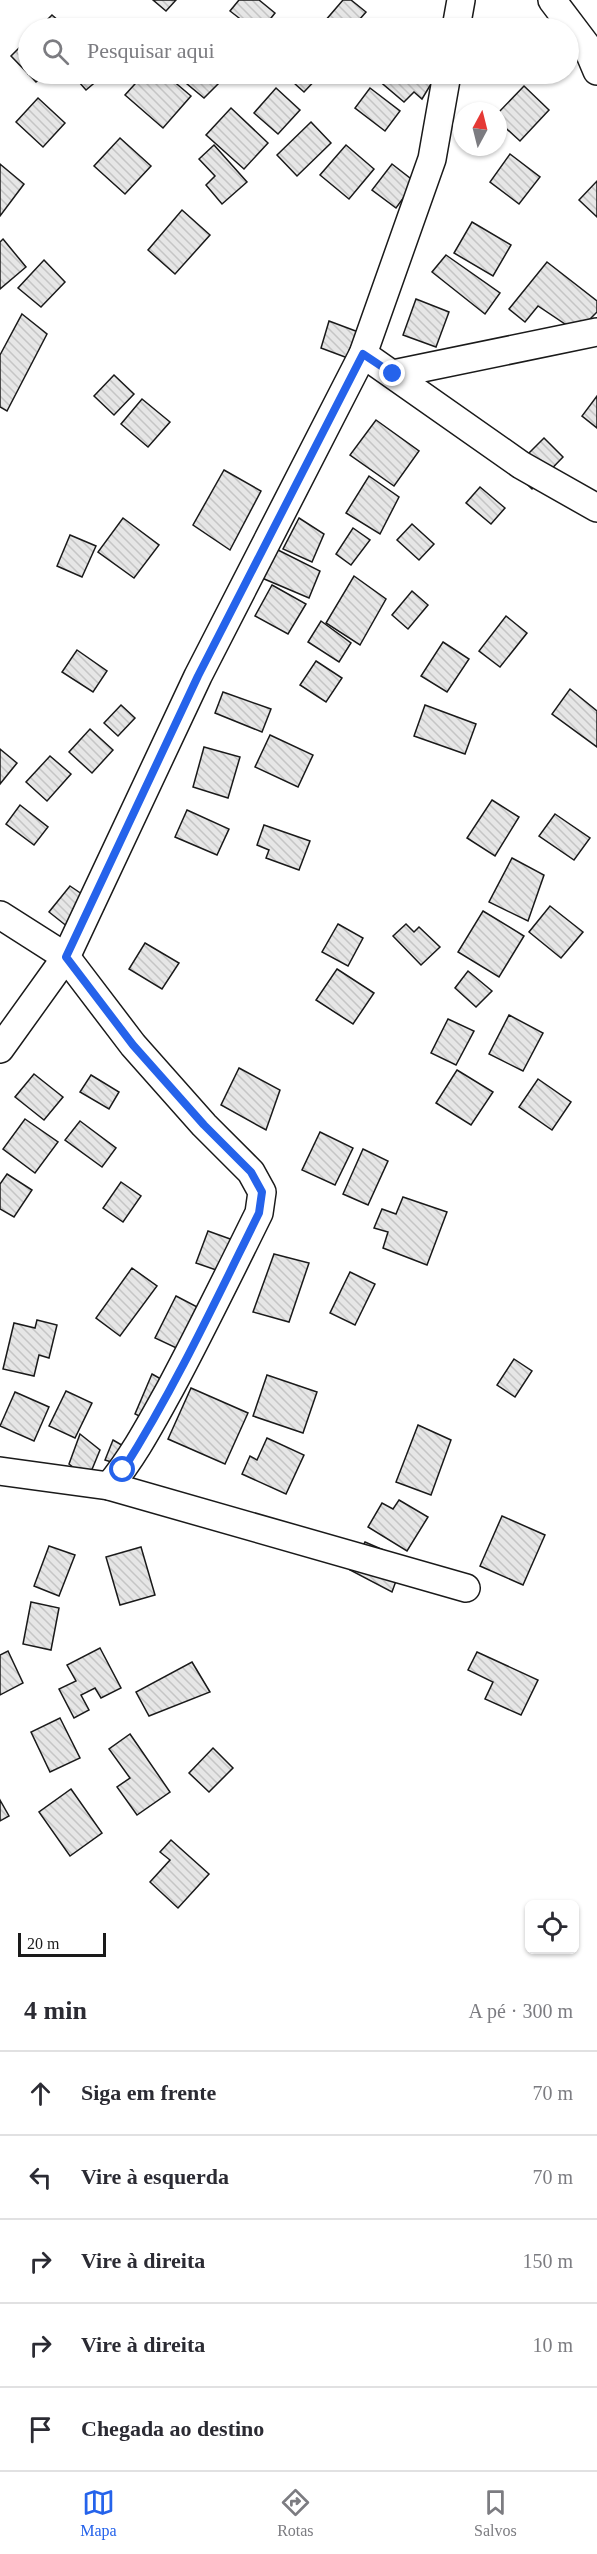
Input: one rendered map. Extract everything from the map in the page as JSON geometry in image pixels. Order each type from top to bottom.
[{"type":"street","points":[[458,18],[461,0]]},
{"type":"street","points":[[552,0],[566,18]]},
{"type":"street","points":[[579,36],[586,45],[597,71]]},
{"type":"street","points":[[0,1049],[66,957],[198,676],[363,354],[432,159],[445,84]]},
{"type":"street","points":[[393,374],[597,332]]},
{"type":"street","points":[[363,354],[521,465],[597,508]]},
{"type":"street","points":[[0,915],[66,957],[133,1045],[204,1125],[251,1172],[262,1192],[259,1213],[189,1353],[145,1435],[123,1470],[109,1486]]},
{"type":"street","points":[[0,1471],[109,1486],[466,1588]]},
{"type":"building","points":[[153,0],[176,0],[166,11]]},
{"type":"building","points":[[239,0],[259,0],[275,13],[271,18],[239,18],[230,11]]},
{"type":"building","points":[[343,0],[351,0],[366,12],[361,18],[328,18]]},
{"type":"building","points":[[18,49],[18,63],[11,56]]},
{"type":"building","points":[[81,84],[93,84],[86,90]]},
{"type":"building","points":[[135,84],[177,84],[191,96],[163,128],[125,95]]},
{"type":"building","points":[[187,84],[218,84],[204,98]]},
{"type":"building","points":[[295,84],[312,84],[304,92]]},
{"type":"building","points":[[383,84],[431,84],[422,99],[414,92],[404,102]]},
{"type":"building","points":[[524,86],[549,110],[520,141],[507,129],[507,104]]},
{"type":"building","points":[[276,88],[300,110],[278,134],[254,113]]},
{"type":"building","points":[[370,88],[400,111],[385,131],[355,108]]},
{"type":"building","points":[[38,98],[65,123],[43,147],[16,122]]},
{"type":"building","points":[[231,108],[268,143],[244,169],[206,135]]},
{"type":"building","points":[[311,122],[331,143],[297,176],[277,155]]},
{"type":"building","points":[[120,138],[151,166],[125,194],[94,166]]},
{"type":"building","points":[[214,145],[247,182],[222,204],[206,185],[215,176],[199,159]]},
{"type":"building","points":[[346,145],[374,169],[349,199],[320,175]]},
{"type":"building","points":[[510,154],[540,177],[519,204],[490,182]]},
{"type":"building","points":[[0,164],[24,184],[0,216]]},
{"type":"building","points":[[392,164],[415,182],[396,208],[372,190]]},
{"type":"building","points":[[597,181],[597,217],[579,200]]},
{"type":"building","points":[[182,210],[210,235],[175,274],[148,250]]},
{"type":"building","points":[[472,222],[511,245],[493,276],[454,253]]},
{"type":"building","points":[[3,239],[26,267],[0,289],[0,242]]},
{"type":"building","points":[[446,255],[500,293],[485,314],[432,272]]},
{"type":"building","points":[[44,260],[65,282],[41,307],[18,288]]},
{"type":"building","points":[[547,262],[597,301],[597,312],[577,332],[538,306],[525,322],[509,309]]},
{"type":"building","points":[[416,299],[449,312],[436,347],[403,335]]},
{"type":"building","points":[[22,314],[47,334],[7,411],[0,407],[0,355]]},
{"type":"building","points":[[329,321],[361,333],[353,360],[321,348]]},
{"type":"building","points":[[114,375],[134,394],[114,415],[94,396]]},
{"type":"building","points":[[597,396],[597,428],[582,416]]},
{"type":"building","points":[[142,399],[170,422],[148,447],[121,424]]},
{"type":"building","points":[[376,420],[419,451],[394,486],[350,455]]},
{"type":"building","points":[[544,438],[563,457],[532,489],[512,470]]},
{"type":"building","points":[[224,470],[261,491],[230,550],[193,525]]},
{"type":"building","points":[[369,476],[399,497],[380,534],[346,513]]},
{"type":"building","points":[[480,487],[505,508],[491,524],[466,503]]},
{"type":"building","points":[[123,518],[159,545],[134,578],[98,552]]},
{"type":"building","points":[[299,518],[324,534],[312,562],[283,549]]},
{"type":"building","points":[[412,524],[434,544],[419,560],[397,540]]},
{"type":"building","points":[[353,528],[370,540],[351,565],[336,554]]},
{"type":"building","points":[[70,535],[96,546],[82,577],[57,566]]},
{"type":"building","points":[[276,549],[320,571],[309,598],[262,578]]},
{"type":"building","points":[[354,576],[386,599],[360,645],[326,623]]},
{"type":"building","points":[[272,585],[306,604],[288,634],[255,616]]},
{"type":"building","points":[[412,591],[428,605],[408,629],[392,615]]},
{"type":"building","points":[[506,616],[527,633],[500,667],[479,651]]},
{"type":"building","points":[[321,621],[351,643],[339,662],[308,642]]},
{"type":"building","points":[[443,642],[469,659],[447,692],[421,676]]},
{"type":"building","points":[[77,650],[107,671],[93,692],[62,672]]},
{"type":"building","points":[[316,661],[342,678],[326,702],[300,685]]},
{"type":"building","points":[[570,689],[597,711],[597,747],[552,714]]},
{"type":"building","points":[[223,692],[271,709],[262,732],[215,713]]},
{"type":"building","points":[[121,705],[135,718],[118,736],[104,723]]},
{"type":"building","points":[[425,705],[476,724],[465,754],[414,736]]},
{"type":"building","points":[[90,729],[113,750],[92,773],[69,752]]},
{"type":"building","points":[[270,735],[313,755],[298,787],[255,767]]},
{"type":"building","points":[[204,747],[240,757],[228,798],[193,787]]},
{"type":"building","points":[[0,749],[17,763],[0,784]]},
{"type":"building","points":[[50,756],[71,774],[47,801],[26,782]]},
{"type":"building","points":[[492,800],[519,817],[495,856],[467,838]]},
{"type":"building","points":[[20,805],[48,827],[34,845],[6,824]]},
{"type":"building","points":[[187,810],[229,829],[217,855],[175,837]]},
{"type":"building","points":[[555,814],[590,838],[574,860],[539,836]]},
{"type":"building","points":[[264,825],[310,841],[299,870],[266,858],[269,850],[257,845]]},
{"type":"building","points":[[512,858],[544,875],[528,921],[489,902]]},
{"type":"building","points":[[70,886],[104,909],[83,939],[49,912]]},
{"type":"building","points":[[550,906],[583,932],[561,958],[529,932]]},
{"type":"building","points":[[483,911],[524,936],[499,977],[458,952]]},
{"type":"building","points":[[338,924],[363,938],[348,966],[322,952]]},
{"type":"building","points":[[406,924],[414,932],[419,927],[440,947],[421,965],[393,936]]},
{"type":"building","points":[[145,943],[179,963],[162,989],[129,969]]},
{"type":"building","points":[[337,969],[374,993],[353,1024],[316,1000]]},
{"type":"building","points":[[468,971],[492,991],[476,1007],[455,988]]},
{"type":"building","points":[[509,1015],[543,1033],[523,1071],[489,1054]]},
{"type":"building","points":[[448,1019],[474,1031],[456,1065],[431,1053]]},
{"type":"building","points":[[239,1068],[280,1090],[266,1130],[221,1105]]},
{"type":"building","points":[[457,1070],[493,1092],[471,1125],[436,1103]]},
{"type":"building","points":[[34,1074],[63,1097],[44,1120],[15,1097]]},
{"type":"building","points":[[91,1075],[119,1092],[109,1109],[80,1092]]},
{"type":"building","points":[[538,1079],[571,1102],[552,1130],[519,1107]]},
{"type":"building","points":[[25,1119],[58,1142],[35,1173],[3,1149]]},
{"type":"building","points":[[80,1121],[116,1148],[102,1167],[65,1140]]},
{"type":"building","points":[[320,1132],[353,1148],[335,1185],[302,1170]]},
{"type":"building","points":[[363,1149],[388,1161],[368,1205],[343,1194]]},
{"type":"building","points":[[7,1174],[32,1190],[14,1217],[0,1209],[0,1184]]},
{"type":"building","points":[[121,1182],[141,1196],[123,1222],[103,1208]]},
{"type":"building","points":[[403,1197],[447,1212],[427,1265],[383,1248],[388,1232],[374,1228],[382,1209],[396,1214]]},
{"type":"building","points":[[208,1231],[233,1240],[222,1272],[196,1263]]},
{"type":"building","points":[[274,1254],[309,1263],[289,1322],[253,1312]]},
{"type":"building","points":[[132,1268],[157,1286],[120,1336],[96,1318]]},
{"type":"building","points":[[350,1272],[375,1284],[355,1325],[330,1313]]},
{"type":"building","points":[[176,1296],[205,1311],[185,1352],[155,1338]]},
{"type":"building","points":[[37,1320],[57,1325],[49,1358],[39,1355],[34,1376],[3,1369],[14,1323],[35,1328]]},
{"type":"building","points":[[514,1359],[532,1371],[515,1397],[497,1385]]},
{"type":"building","points":[[152,1374],[177,1388],[156,1424],[135,1414]]},
{"type":"building","points":[[267,1375],[317,1392],[303,1433],[253,1416]]},
{"type":"building","points":[[191,1388],[248,1413],[225,1464],[168,1439]]},
{"type":"building","points":[[66,1391],[92,1403],[75,1438],[49,1426]]},
{"type":"building","points":[[15,1392],[49,1407],[34,1441],[0,1426]]},
{"type":"building","points":[[418,1425],[451,1440],[431,1495],[396,1482]]},
{"type":"building","points":[[80,1434],[100,1450],[88,1479],[69,1464]]},
{"type":"building","points":[[267,1438],[304,1455],[286,1494],[242,1474],[250,1456],[257,1460]]},
{"type":"building","points":[[113,1440],[139,1455],[134,1469],[105,1460]]},
{"type":"building","points":[[399,1500],[428,1517],[407,1551],[368,1527],[382,1503],[393,1509]]},
{"type":"building","points":[[502,1516],[545,1535],[523,1585],[480,1566]]},
{"type":"building","points":[[365,1542],[404,1559],[392,1592],[350,1570]]},
{"type":"building","points":[[49,1546],[75,1555],[59,1596],[34,1586]]},
{"type":"building","points":[[141,1547],[155,1595],[120,1605],[106,1557]]},
{"type":"building","points":[[31,1602],[59,1608],[51,1650],[23,1644]]},
{"type":"building","points":[[100,1648],[121,1688],[101,1698],[95,1688],[81,1695],[89,1710],[74,1718],[59,1689],[76,1681],[67,1665]]},
{"type":"building","points":[[8,1651],[23,1683],[0,1695],[0,1655]]},
{"type":"building","points":[[477,1652],[538,1680],[521,1715],[485,1699],[493,1682],[468,1670]]},
{"type":"building","points":[[192,1662],[210,1692],[149,1716],[136,1692]]},
{"type":"building","points":[[60,1718],[80,1758],[50,1772],[31,1732]]},
{"type":"building","points":[[130,1734],[170,1792],[137,1815],[117,1787],[130,1778],[109,1749]]},
{"type":"building","points":[[213,1748],[233,1768],[209,1792],[189,1773]]},
{"type":"building","points":[[71,1789],[102,1833],[70,1856],[39,1812]]},
{"type":"building","points":[[0,1800],[9,1816],[0,1821]]},
{"type":"building","points":[[171,1840],[209,1874],[178,1908],[150,1882],[170,1860],[160,1852]]},
{"type":"route","points":[[123,1470],[145,1435],[189,1353],[259,1213],[262,1192],[251,1172],[204,1125],[133,1045],[66,957],[198,676],[363,354],[393,374]]}]
